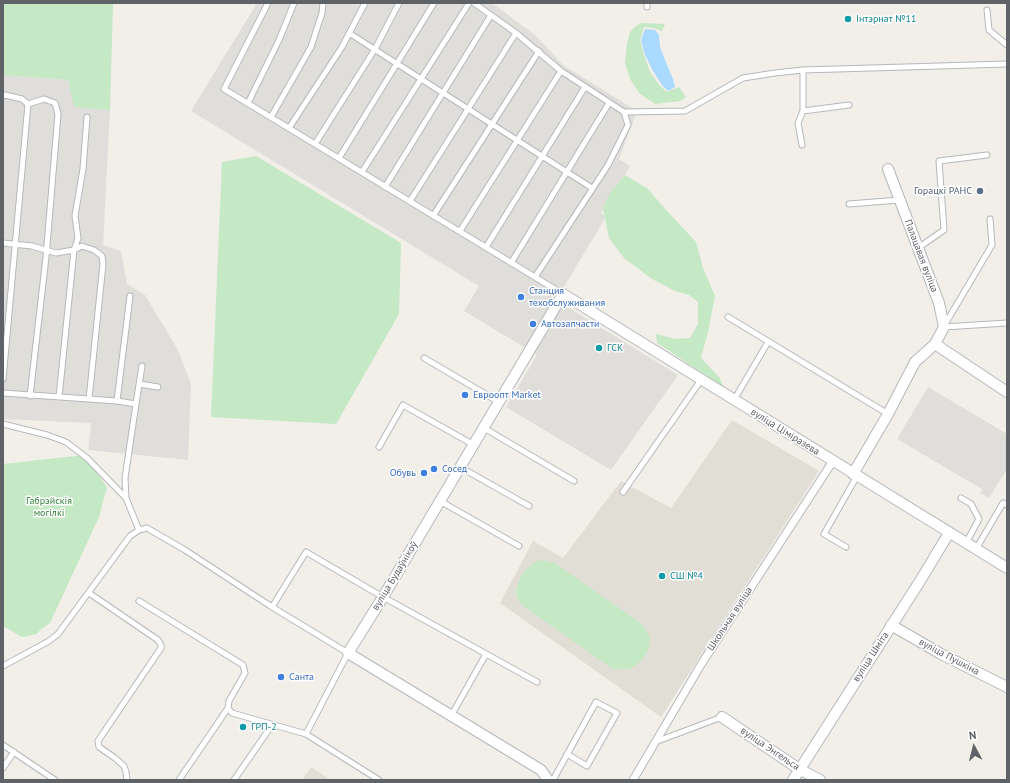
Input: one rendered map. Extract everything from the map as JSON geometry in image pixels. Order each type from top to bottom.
[{"type":"street","name":"Палацавая вуліца","points":[[888,169],[939,303],[944,327]]},
{"type":"street","name":"вуліца Ціміразева","points":[[563,294],[1007,568]]},
{"type":"street","name":"вуліца Будаўнікоў","points":[[348,653],[383,597],[563,294]]},
{"type":"street","points":[[855,475],[915,362],[935,344],[944,327]]},
{"type":"street","points":[[935,344],[1007,392]]},
{"type":"street","name":"Школьная вуліца","points":[[633,780],[702,663],[833,461]]},
{"type":"street","name":"вуліца Шміта","points":[[793,780],[949,533]]},
{"type":"street","name":"вуліца Пушкіна","points":[[891,625],[941,654],[1007,687]]},
{"type":"street","points":[[348,653],[541,770],[548,780]]},
{"type":"street","name":"вуліца Энгельса","points":[[722,717],[799,769],[820,780]]},
{"type":"lane","points":[[268,3],[224,89],[563,294]]},
{"type":"lane","points":[[248,103],[280,40],[294,3]]},
{"type":"lane","points":[[271,117],[311,47],[322,13],[323,3]]},
{"type":"lane","points":[[289,128],[342,47],[365,3]]},
{"type":"lane","points":[[315,144],[375,49],[399,3]]},
{"type":"lane","points":[[339,158],[434,3]]},
{"type":"lane","points":[[362,172],[469,3]]},
{"type":"lane","points":[[474,3],[516,33],[561,71],[624,112],[685,111],[743,78],[775,73],[802,70],[1007,64]]},
{"type":"lane","points":[[987,10],[989,30],[1007,45]]},
{"type":"lane","points":[[386,186],[491,15]]},
{"type":"lane","points":[[349,33],[592,188]]},
{"type":"lane","points":[[410,201],[516,33]]},
{"type":"lane","points":[[433,216],[539,51]]},
{"type":"lane","points":[[802,70],[803,111],[798,122],[802,145]]},
{"type":"lane","points":[[460,232],[561,71]]},
{"type":"lane","points":[[486,247],[585,87]]},
{"type":"lane","points":[[3,96],[5,95],[22,99],[28,104]]},
{"type":"lane","points":[[28,104],[44,99],[54,103],[58,114],[46,251],[30,396]]},
{"type":"lane","points":[[511,263],[609,103]]},
{"type":"lane","points":[[3,379],[28,104]]},
{"type":"lane","points":[[803,111],[849,105]]},
{"type":"lane","points":[[534,277],[608,165],[628,125],[624,112]]},
{"type":"lane","points":[[59,397],[74,250],[78,238],[76,216],[83,169],[87,117]]},
{"type":"lane","points":[[918,248],[944,230],[939,161],[987,155]]},
{"type":"lane","points":[[849,204],[900,200]]},
{"type":"lane","points":[[944,327],[992,245],[990,219]]},
{"type":"lane","points":[[3,243],[32,246],[56,253],[74,250],[82,246],[94,250],[102,256],[103,264],[89,399]]},
{"type":"lane","points":[[117,401],[130,296]]},
{"type":"lane","points":[[728,317],[888,414]]},
{"type":"lane","points":[[944,327],[1007,323]]},
{"type":"lane","points":[[734,400],[768,342]]},
{"type":"lane","points":[[424,358],[499,402]]},
{"type":"lane","points":[[139,530],[126,498],[125,478],[142,366]]},
{"type":"lane","points":[[623,492],[701,380]]},
{"type":"lane","points":[[139,384],[158,387]]},
{"type":"lane","points":[[3,393],[117,401],[136,404]]},
{"type":"lane","points":[[379,447],[403,405],[474,445]]},
{"type":"lane","points":[[3,424],[47,435],[66,442],[87,458],[126,498]]},
{"type":"lane","points":[[484,428],[574,481]]},
{"type":"lane","points":[[460,467],[529,506]]},
{"type":"lane","points":[[846,547],[824,534],[855,475]]},
{"type":"lane","points":[[961,498],[971,504],[978,519],[966,543]]},
{"type":"lane","points":[[440,501],[519,546]]},
{"type":"lane","points":[[976,549],[1003,503],[1007,505]]},
{"type":"lane","points":[[3,666],[49,641],[58,634],[130,536],[139,530],[147,528],[348,653],[306,734]]},
{"type":"lane","points":[[272,607],[306,552],[383,597],[537,682]]},
{"type":"lane","points":[[89,593],[158,640],[161,645],[98,741],[99,747],[124,766],[127,780]]},
{"type":"lane","points":[[139,601],[243,665],[245,673],[229,701],[228,708],[179,780]]},
{"type":"lane","points":[[452,716],[486,654]]},
{"type":"lane","points":[[552,780],[596,702],[617,713],[587,766],[567,754]]},
{"type":"lane","points":[[228,708],[232,713],[306,734],[379,780]]},
{"type":"lane","points":[[656,742],[722,717]]},
{"type":"lane","points":[[234,780],[272,725]]},
{"type":"lane","points":[[3,745],[55,780]]},
{"type":"lane","points":[[3,768],[14,752]]},
{"type":"shaded area","points":[[257,3],[492,3],[535,35],[563,65],[637,111],[619,159],[630,166],[601,213],[606,217],[556,300],[678,375],[611,470],[506,407],[537,355],[464,311],[479,286],[191,111]]},
{"type":"shaded area","points":[[3,75],[68,80],[75,106],[110,110],[103,245],[121,251],[127,284],[145,295],[178,350],[191,384],[188,460],[88,450],[91,423],[3,419]]},
{"type":"shaded area","points":[[928,387],[1007,434],[1007,469],[989,498],[980,493],[982,489],[897,439]]},
{"type":"shaded area","points":[[732,420],[819,471],[661,717],[500,603],[533,541],[563,558],[621,481],[671,508]]},
{"type":"shaded area","points":[[311,767],[331,780],[302,780]]},
{"type":"green space","points":[[3,3],[113,3],[110,110],[74,107],[68,80],[3,75]]},
{"type":"green space","points":[[642,23],[665,24],[662,31],[644,27],[640,40],[650,72],[660,86],[667,92],[679,87],[686,97],[681,101],[655,104],[639,93],[630,79],[625,63],[627,44],[630,32],[637,25]]},
{"type":"green space","points":[[256,156],[401,243],[399,314],[336,424],[211,417],[222,162]]},
{"type":"green space","points":[[625,175],[648,189],[696,242],[703,268],[715,296],[701,358],[719,377],[724,387],[657,343],[656,334],[675,339],[690,338],[698,324],[698,302],[689,295],[675,291],[652,279],[624,258],[609,238],[603,209],[609,194]]},
{"type":"green space","name":"Габрэйскія могілкі","points":[[84,455],[107,487],[99,517],[50,623],[37,634],[22,637],[3,626],[3,464]]},
{"type":"green space","points":[[539,560],[555,563],[643,625],[650,638],[648,651],[638,664],[629,669],[613,669],[523,606],[518,600],[516,591],[521,576],[527,568]]},
{"type":"water","points":[[645,29],[655,30],[659,35],[660,47],[675,87],[668,91],[653,71],[645,55],[641,40]]},
{"type":"place","name":"Інтэрнат №11","points":[[848,19]]},
{"type":"place","name":"Горацкі РАНС","points":[[980,191]]},
{"type":"place","name":"Станция техобслуживания","points":[[521,297]]},
{"type":"place","name":"Автозапчасти","points":[[533,324]]},
{"type":"place","name":"ГСК","points":[[599,348]]},
{"type":"place","name":"Евроопт Market","points":[[465,395]]},
{"type":"place","name":"Сосед","points":[[434,469]]},
{"type":"place","name":"Обувь","points":[[424,473]]},
{"type":"place","name":"СШ №4","points":[[662,576]]},
{"type":"place","name":"Санта","points":[[281,677]]},
{"type":"place","name":"ГРП-2","points":[[243,727]]}]
